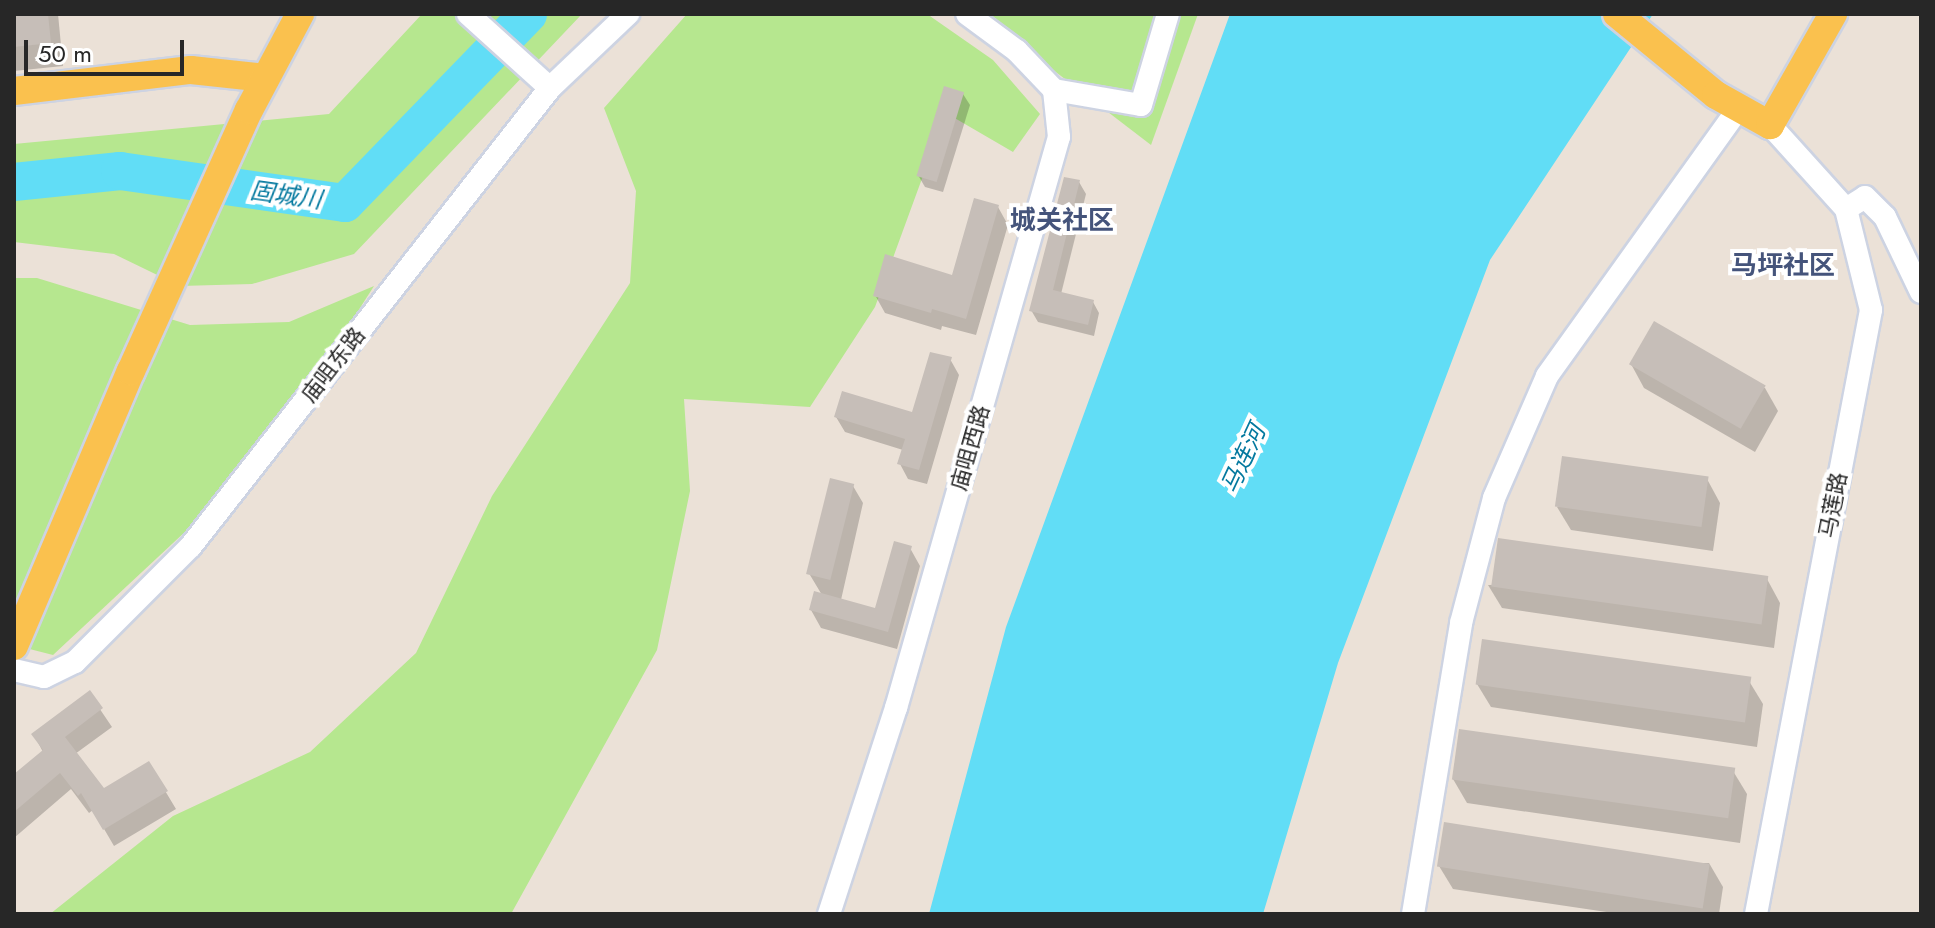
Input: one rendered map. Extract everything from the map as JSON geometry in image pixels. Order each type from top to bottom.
[{"type":"main road","points":[[14,646],[166,293],[249,110],[300,14]]},
{"type":"main road","points":[[1617,14],[1728,101],[1770,125],[1833,14]]},
{"type":"main road","points":[[14,91],[191,70],[266,78]]},
{"type":"street","points":[[468,14],[550,88]]},
{"type":"street","name":"庙咀东路","points":[[14,670],[44,677],[75,662],[191,546],[550,88],[628,14]]},
{"type":"street","points":[[967,14],[1017,51],[1054,90],[1141,105],[1168,14]]},
{"type":"street","name":"庙咀西路","points":[[829,914],[896,708],[1059,137],[1054,90]]},
{"type":"street","points":[[1413,914],[1461,623],[1494,498],[1547,376],[1728,101]]},
{"type":"street","name":"马莲路","points":[[1756,914],[1871,310],[1846,209],[1770,125]]},
{"type":"street","points":[[1846,209],[1865,197],[1885,217],[1921,292]]},
{"type":"green space","points":[[422,14],[582,14],[354,254],[252,284],[180,286],[114,254],[14,242],[14,144],[329,114]]},
{"type":"green space","points":[[687,14],[927,14],[993,60],[1040,114],[1013,152],[946,113],[875,307],[810,407],[684,399],[690,491],[657,650],[511,914],[50,914],[173,816],[310,752],[416,653],[492,496],[630,283],[636,191],[604,108]]},
{"type":"green space","points":[[980,14],[1198,14],[1151,145]]},
{"type":"green space","points":[[14,278],[37,278],[190,325],[289,322],[374,286],[344,333],[187,530],[53,655],[14,645]]},
{"type":"water","name":"马连河","points":[[1230,14],[1653,14],[1490,260],[1338,663],[1263,914],[929,914],[1006,627]]},
{"type":"building","points":[[14,14],[48,14],[51,43],[14,47]]},
{"type":"building","points":[[944,86],[964,92],[937,182],[917,176]]},
{"type":"building","points":[[1064,177],[1080,180],[1053,290],[1094,300],[1088,325],[1029,311]]},
{"type":"building","points":[[974,198],[999,205],[966,319],[932,309],[931,313],[873,296],[885,254],[952,275]]},
{"type":"building","points":[[1654,321],[1766,386],[1741,429],[1629,364]]},
{"type":"building","points":[[930,352],[952,357],[919,470],[897,464],[905,439],[834,417],[842,391],[912,412]]},
{"type":"building","points":[[1562,456],[1709,477],[1701,527],[1555,507]]},
{"type":"building","points":[[830,478],[854,484],[830,580],[806,574]]},
{"type":"building","points":[[1498,538],[1768,576],[1762,625],[1491,587]]},
{"type":"building","points":[[894,541],[912,546],[888,632],[809,610],[814,591],[875,608]]},
{"type":"building","points":[[1482,639],[1751,677],[1745,722],[1476,685]]},
{"type":"building","points":[[90,690],[103,708],[65,737],[104,788],[149,761],[168,791],[103,830],[81,793],[78,796],[60,773],[14,812],[14,774],[43,750],[31,734]]},
{"type":"building","points":[[1459,729],[1735,768],[1728,818],[1452,780]]},
{"type":"building","points":[[1444,822],[1710,864],[1703,909],[1437,866]]},
{"type":"waterway","name":"固城川","points":[[14,182],[120,171],[345,203],[528,14]]},
{"type":"district","name":"城关社区","points":[[1062,221]]},
{"type":"district","name":"马坪社区","points":[[1783,266]]}]
